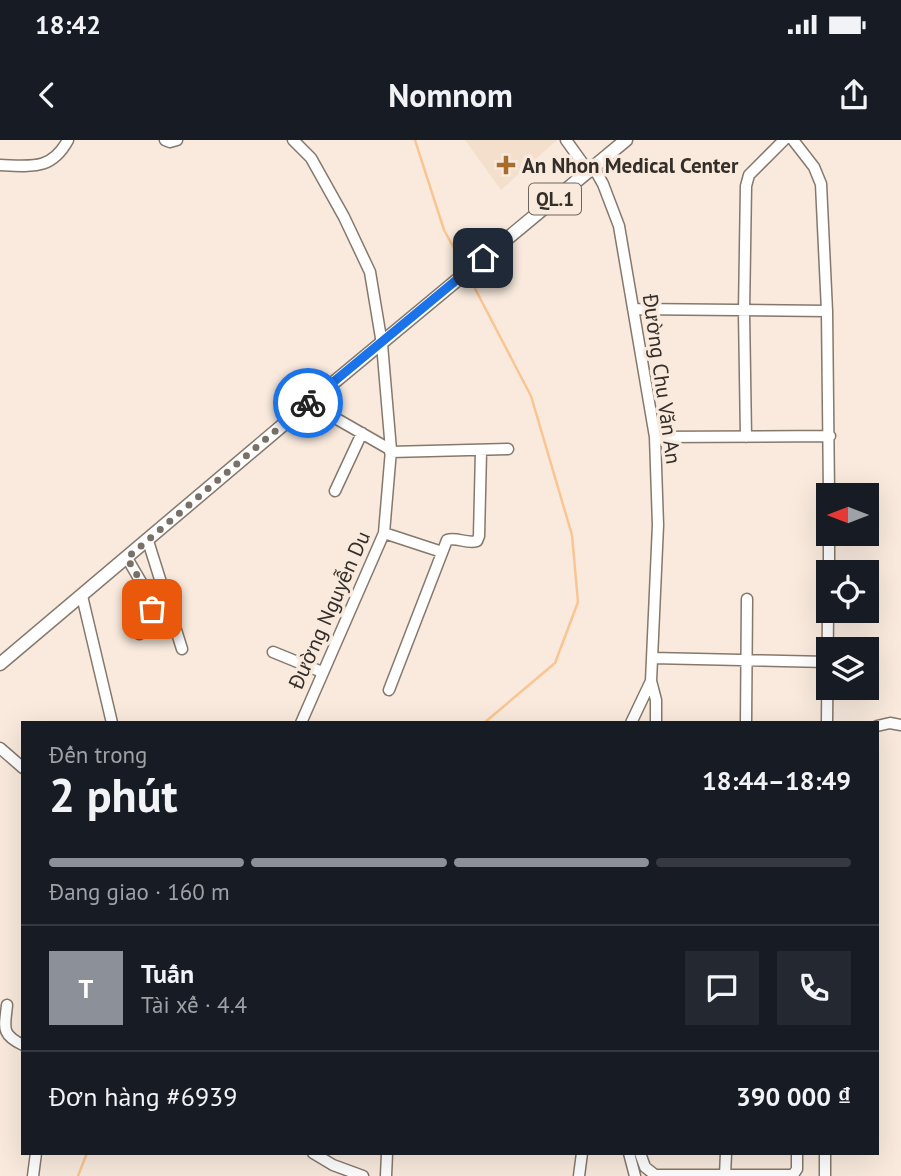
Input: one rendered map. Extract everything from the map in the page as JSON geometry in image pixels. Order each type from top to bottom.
[{"type":"main road","name":"QL.1","points":[[0,664],[626,140]]},
{"type":"street","points":[[0,165],[26,166],[51,161],[57,157],[68,140]]},
{"type":"street","points":[[165,140],[177,140]]},
{"type":"street","name":"Đường Nguyễn Du","points":[[293,140],[317,168],[370,272],[382,344],[390,451],[384,533],[302,721]]},
{"type":"street","name":"Đường Chu Văn An","points":[[566,140],[603,184],[619,226],[655,437],[658,525],[651,681],[632,721]]},
{"type":"street","points":[[746,437],[746,186],[749,175],[784,140]]},
{"type":"street","points":[[793,140],[814,167],[821,184],[827,311],[830,483]]},
{"type":"street","points":[[633,309],[827,311]]},
{"type":"street","points":[[309,403],[390,451],[508,449]]},
{"type":"street","points":[[335,491],[362,433]]},
{"type":"street","points":[[655,437],[830,436]]},
{"type":"street","points":[[389,690],[447,540],[452,538],[472,542],[477,541],[479,536],[481,451]]},
{"type":"street","points":[[384,533],[442,552]]},
{"type":"street","points":[[148,541],[182,649]]},
{"type":"street","points":[[127,558],[144,587],[157,622],[154,627],[139,634]]},
{"type":"street","points":[[82,596],[113,721]]},
{"type":"street","points":[[746,721],[747,599]]},
{"type":"street","points":[[273,652],[323,672]]},
{"type":"street","points":[[652,658],[816,662]]},
{"type":"street","points":[[651,681],[656,700],[656,721]]},
{"type":"street","points":[[827,700],[827,721]]},
{"type":"street","points":[[879,726],[890,723],[901,725]]},
{"type":"street","points":[[0,748],[21,766]]},
{"type":"street","points":[[7,1005],[7,1035],[21,1044]]},
{"type":"street","points":[[33,1176],[36,1155]]},
{"type":"street","points":[[316,1155],[333,1165],[363,1176]]},
{"type":"street","points":[[386,1176],[387,1155]]},
{"type":"street","points":[[579,1176],[582,1155]]},
{"type":"street","points":[[630,1155],[635,1176]]},
{"type":"street","points":[[641,1155],[645,1167],[655,1175],[725,1176],[793,1175],[797,1169],[797,1155]]},
{"type":"street","points":[[725,1176],[726,1155]]},
{"type":"street","points":[[825,1155],[825,1176]]},
{"type":"street","points":[[326,1176],[333,1165]]},
{"type":"shaded area","name":"An Nhon Medical Center","points":[[465,140],[557,140],[501,190]]},
{"type":"waterway","points":[[415,140],[444,230],[465,268]]},
{"type":"waterway","points":[[469,277],[531,396],[572,535],[578,602],[555,663],[486,721]]},
{"type":"waterway","points":[[78,1176],[86,1155]]},
{"type":"way so far","points":[[152,609],[144,587],[127,558],[308,403]]},
{"type":"place","name":"An Nhon Medical Center","points":[[506,165]]},
{"type":"route","points":[[308,403],[483,258]]}]
